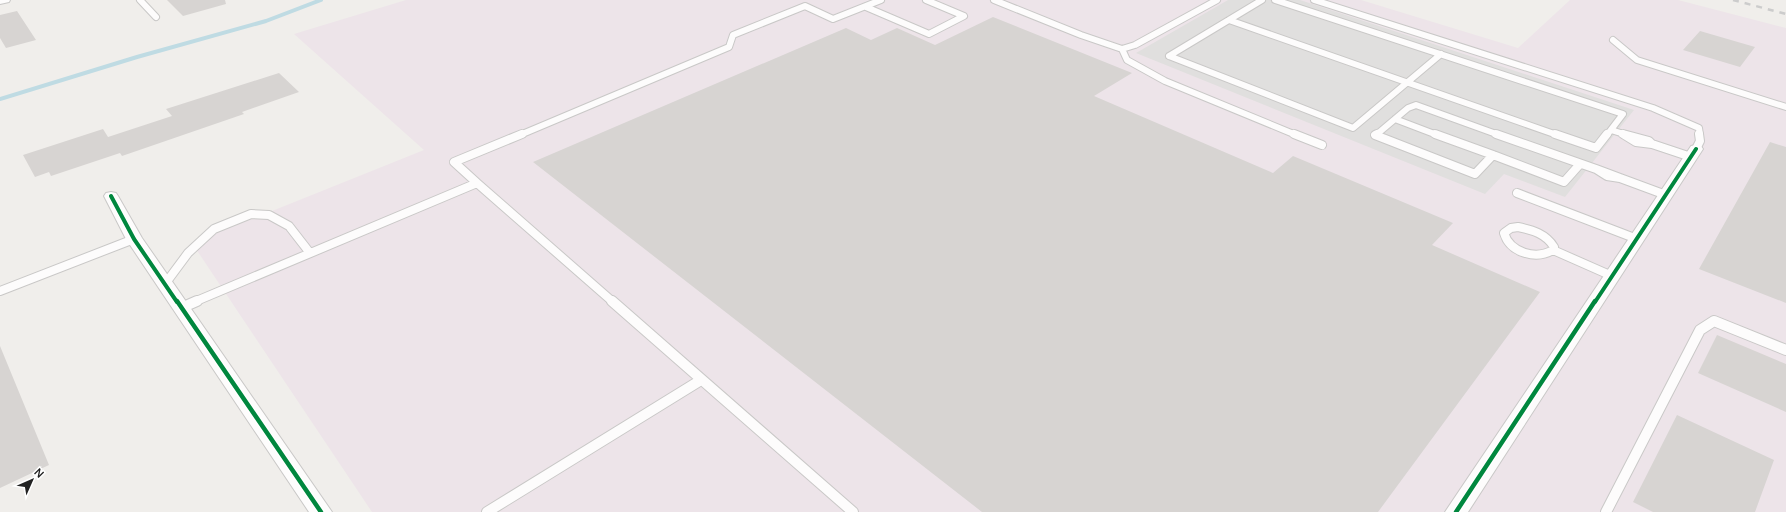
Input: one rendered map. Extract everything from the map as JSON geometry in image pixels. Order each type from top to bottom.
[{"type":"street","points":[[0,1],[6,0]]},
{"type":"street","points":[[1456,512],[1694,153]]},
{"type":"street","points":[[112,196],[134,239],[321,512]]},
{"type":"lane","points":[[140,0],[156,17]]},
{"type":"lane","points":[[853,512],[454,162],[729,47],[733,35],[805,6],[833,19],[881,0]]},
{"type":"lane","points":[[866,7],[929,34],[964,16],[926,0]]},
{"type":"lane","points":[[994,0],[1082,35],[1122,49],[1135,45],[1216,0]]},
{"type":"lane","points":[[1262,0],[1169,56],[1353,128],[1441,54]]},
{"type":"lane","points":[[1229,20],[1596,148],[1623,114],[1275,0]]},
{"type":"lane","points":[[1314,0],[1653,108],[1699,128],[1700,141],[1694,153],[1652,144],[1647,145],[1610,130]]},
{"type":"lane","points":[[1613,40],[1637,60],[1786,107]]},
{"type":"lane","points":[[1122,49],[1127,60],[1165,81],[1322,145]]},
{"type":"lane","points":[[1493,155],[1475,174],[1375,135],[1408,108],[1416,105],[1580,164],[1615,175],[1666,195]]},
{"type":"lane","points":[[1395,118],[1564,182],[1580,164]]},
{"type":"lane","points":[[181,308],[477,182]]},
{"type":"lane","points":[[1517,193],[1637,239]]},
{"type":"lane","points":[[165,284],[188,253],[214,229],[251,214],[269,215],[289,226],[310,253]]},
{"type":"lane","points":[[1518,227],[1533,230],[1552,242],[1554,246],[1553,250],[1544,255],[1528,253],[1507,242],[1504,233],[1511,228],[1518,227]]},
{"type":"lane","points":[[0,291],[134,239]]},
{"type":"lane","points":[[1553,250],[1612,276]]},
{"type":"lane","points":[[1606,512],[1700,330],[1714,321],[1786,350]]},
{"type":"lane","points":[[488,512],[702,380]]},
{"type":"shaded area","points":[[406,0],[1361,0],[1518,48],[1570,0],[1678,0],[1786,28],[1786,512],[372,512],[192,243],[424,150],[294,34]]},
{"type":"shaded area","points":[[1228,0],[1300,0],[1634,110],[1565,197],[1504,174],[1485,194],[1136,53]]},
{"type":"building","points":[[167,0],[225,0],[226,4],[183,16]]},
{"type":"building","points":[[17,11],[36,40],[6,48],[0,38],[0,15]]},
{"type":"building","points":[[993,17],[1132,73],[1094,96],[1273,173],[1293,156],[1453,223],[1432,245],[1540,292],[1378,512],[982,512],[533,162],[846,28],[871,40],[897,28],[935,45]]},
{"type":"building","points":[[1700,31],[1755,47],[1740,67],[1683,50]]},
{"type":"building","points":[[279,73],[299,92],[242,112],[244,114],[122,156],[120,153],[51,176],[49,172],[35,177],[23,155],[103,129],[108,137],[172,116],[166,109]]},
{"type":"building","points":[[1770,142],[1786,147],[1786,303],[1699,269]]},
{"type":"building","points":[[1717,335],[1786,364],[1786,412],[1698,373]]},
{"type":"building","points":[[0,346],[49,465],[0,488]]},
{"type":"building","points":[[1677,415],[1774,460],[1755,512],[1653,512],[1633,502]]},
{"type":"waterway","points":[[0,99],[137,57],[266,21],[321,0]]},
{"type":"railway","points":[[1733,0],[1786,14]]},
{"type":"cycle path","points":[[1456,512],[1696,149]]},
{"type":"cycle path","points":[[111,196],[134,239],[321,512]]}]
